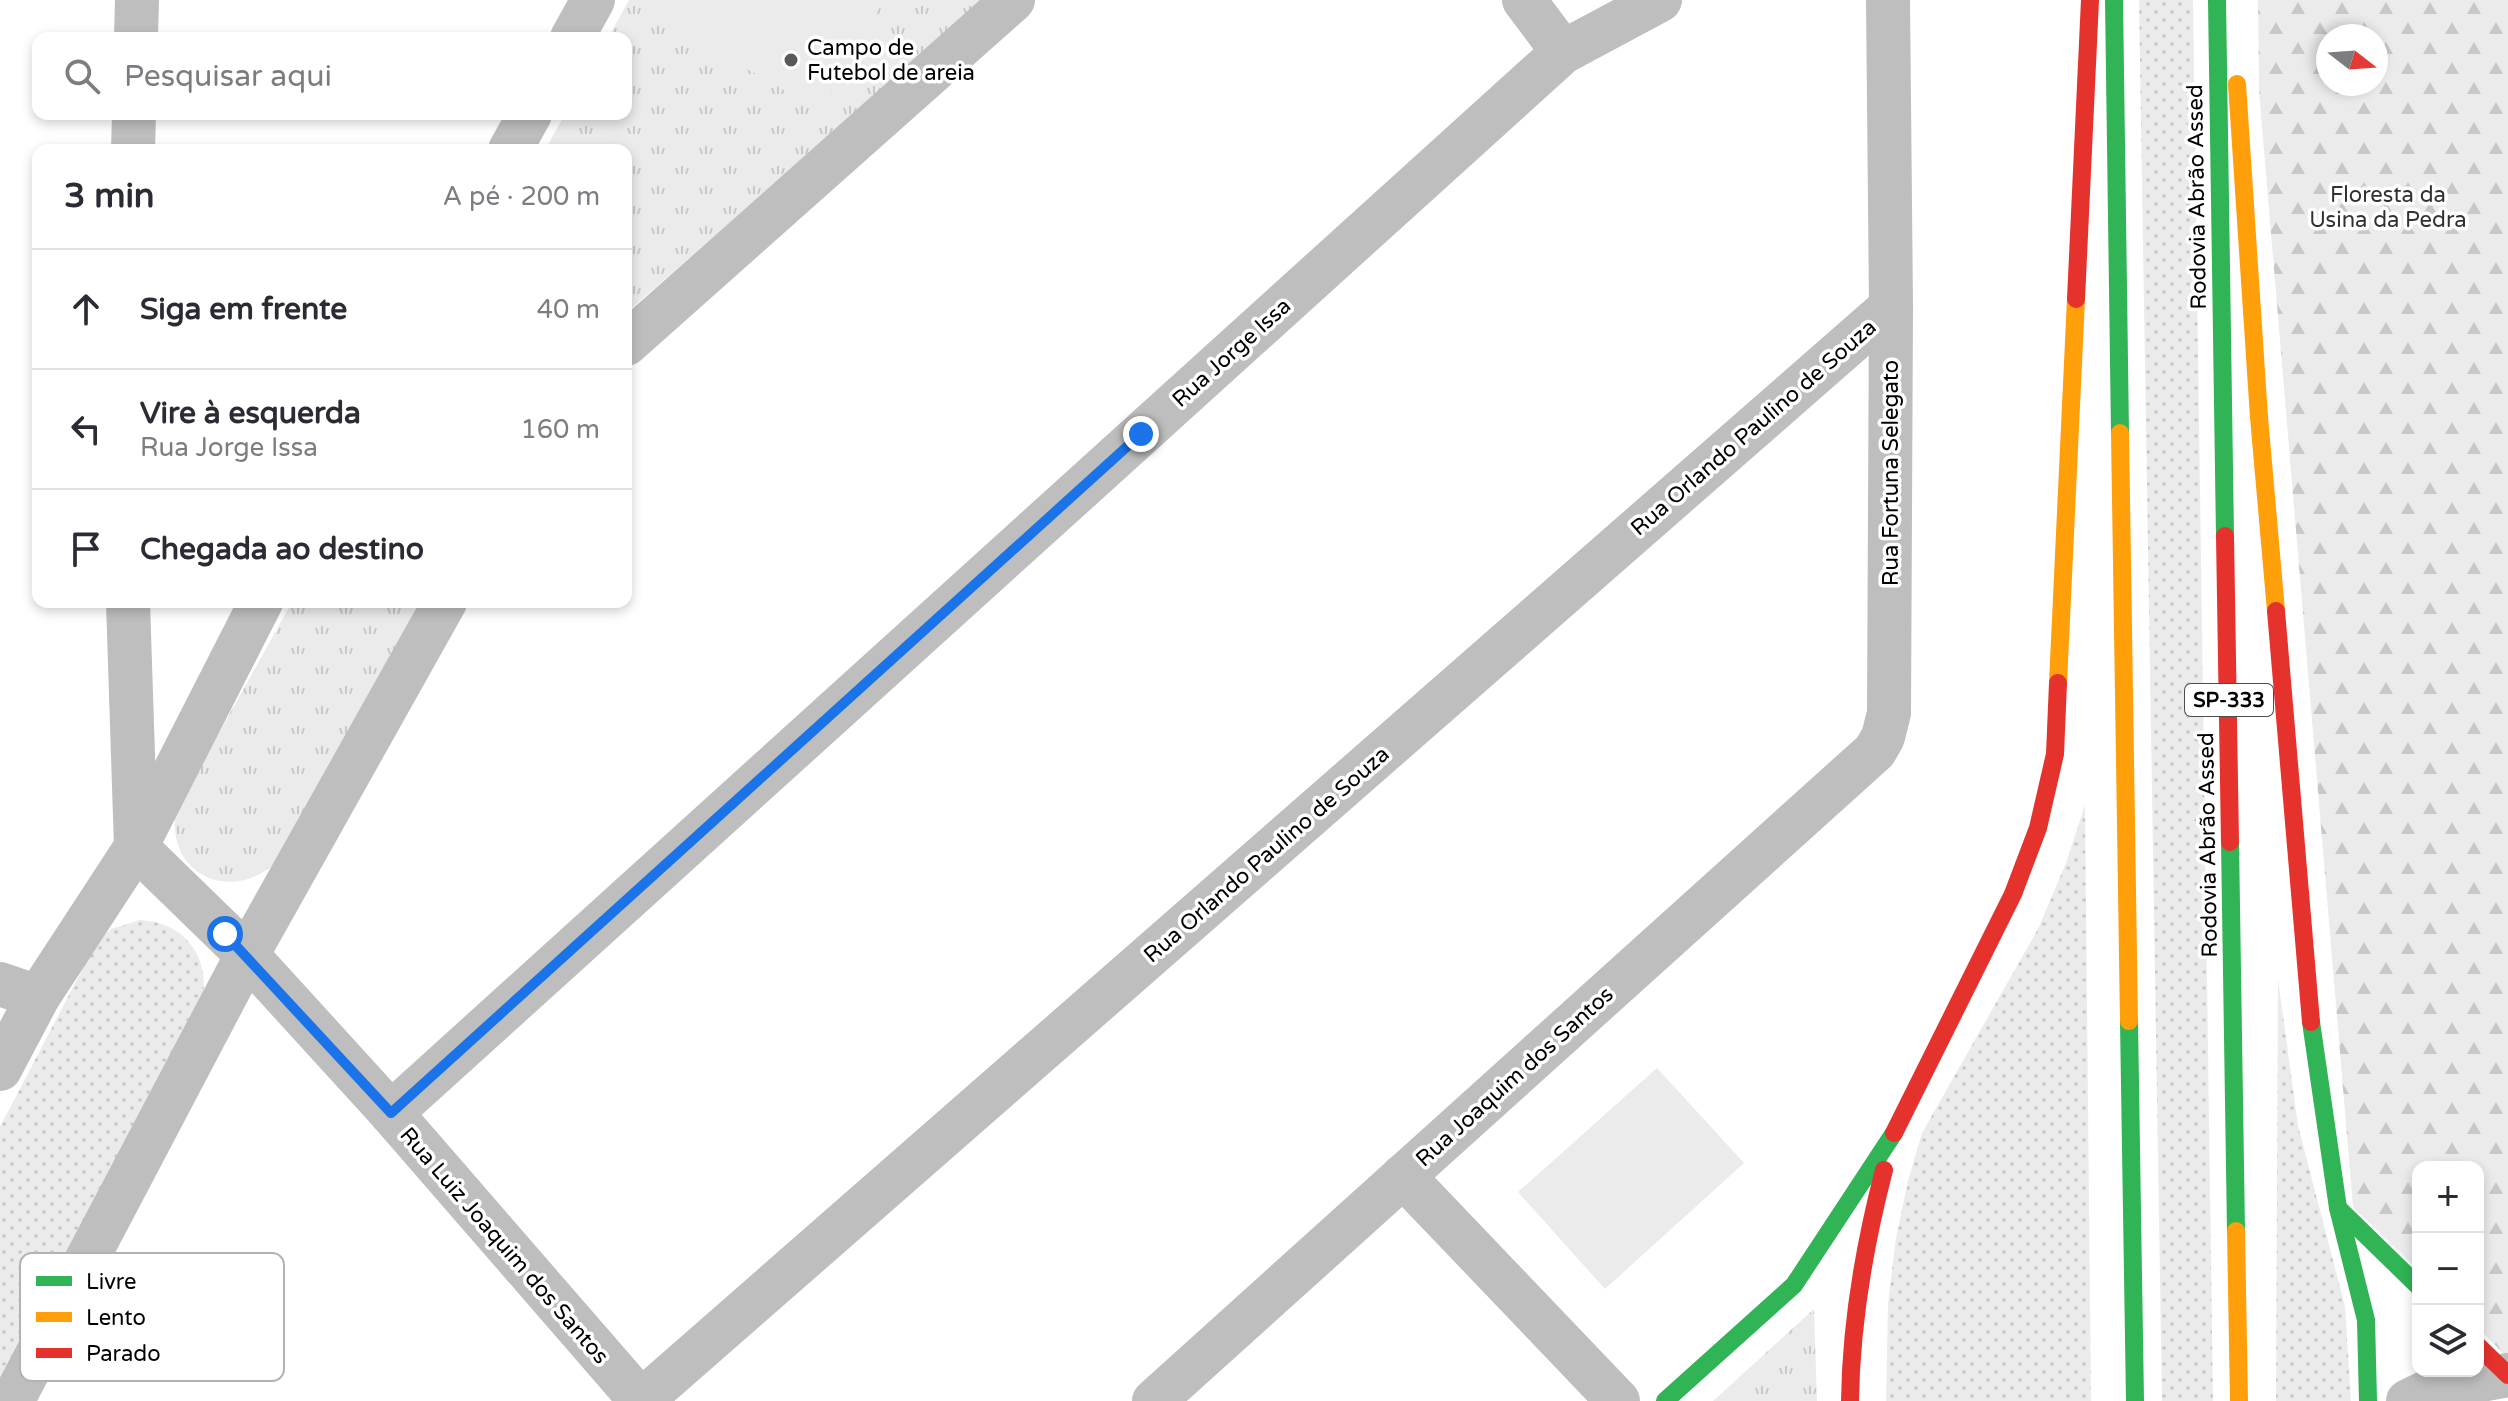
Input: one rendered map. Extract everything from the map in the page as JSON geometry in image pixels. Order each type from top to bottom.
[{"type":"main road","points":[[1665,1401],[1794,1285],[1894,1133],[2013,894],[2038,828],[2055,754],[2090,0]]},
{"type":"main road","points":[[2114,0],[2135,1401]]},
{"type":"main road","name":"Rodovia Abrão Assed","points":[[2217,0],[2239,1401]]},
{"type":"main road","points":[[2232,0],[2259,417],[2309,996],[2338,1208],[2366,1320],[2368,1401]]},
{"type":"main road","points":[[1850,1401],[1849,1349],[1863,1244],[1894,1133]]},
{"type":"main road","points":[[2338,1208],[2412,1280]]},
{"type":"main road","points":[[2484,1352],[2508,1375]]},
{"type":"street","points":[[136,32],[137,0]]},
{"type":"street","points":[[561,32],[562,0]]},
{"type":"street","points":[[575,32],[593,0]]},
{"type":"street","points":[[632,339],[1013,0]]},
{"type":"street","points":[[1524,0],[1563,52]]},
{"type":"street","name":"Rua Jorge Issa","points":[[391,1113],[1563,52],[1660,0]]},
{"type":"street","name":"Rua Fortuna Selegato","points":[[1875,751],[1883,737],[1889,713],[1891,307],[1888,0]]},
{"type":"street","points":[[133,144],[134,120]]},
{"type":"street","points":[[513,144],[527,120]]},
{"type":"street","name":"Rua Orlando Paulino de Souza","points":[[641,1401],[1891,307]]},
{"type":"street","points":[[128,608],[136,847]]},
{"type":"street","points":[[0,1069],[19,990],[136,847],[258,608]]},
{"type":"street","points":[[89,1253],[247,955],[442,608]]},
{"type":"street","name":"Rua Joaquim dos Santos","points":[[1154,1401],[1875,751]]},
{"type":"street","name":"Rua Luiz Joaquim dos Santos","points":[[136,847],[247,955],[391,1113],[641,1401]]},
{"type":"street","points":[[1403,1176],[1618,1401]]},
{"type":"street","points":[[2408,1401],[2433,1389],[2508,1375]]},
{"type":"green space","points":[[629,0],[985,0],[632,308],[632,144],[548,144],[562,120],[632,120],[632,32],[611,32]]},
{"type":"green space","name":"Campo de Futebol de areia","points":[[648,0],[884,0],[821,111],[642,10]]},
{"type":"green space","points":[[2139,0],[2193,0],[2213,1401],[2162,1401]]},
{"type":"green space","name":"Floresta da Usina da Pedra","points":[[2258,0],[2508,0],[2508,1358],[2484,1334],[2484,1161],[2412,1161],[2412,1264],[2353,1207],[2259,91]]},
{"type":"green space","points":[[289,608],[418,608],[278,861],[260,874],[241,881],[222,881],[205,876],[191,866],[181,852],[175,833],[176,810]]},
{"type":"green space","points":[[2085,805],[2091,1401],[1886,1401],[1888,1304],[1896,1238],[1922,1133],[2038,929],[2066,863]]},
{"type":"green space","points":[[140,920],[155,922],[180,934],[190,943],[202,967],[203,996],[66,1253],[20,1253],[20,1339],[0,1376],[0,1127],[96,943],[111,929]]},
{"type":"green space","points":[[2278,979],[2298,1126],[2345,1306],[2351,1401],[2276,1401]]},
{"type":"green space","points":[[1657,1068],[1744,1163],[1605,1289],[1518,1192]]},
{"type":"green space","points":[[1814,1309],[1817,1401],[1713,1401]]},
{"type":"traffic: fast","points":[[2114,0],[2120,433]]},
{"type":"traffic: fast","points":[[2217,0],[2225,536]]},
{"type":"traffic: fast","points":[[2230,842],[2236,1231]]},
{"type":"traffic: fast","points":[[2129,1021],[2135,1401]]},
{"type":"traffic: fast","points":[[2311,1022],[2338,1208],[2366,1320],[2368,1401]]},
{"type":"traffic: fast","points":[[1665,1401],[1794,1285],[1894,1133]]},
{"type":"traffic: fast","points":[[2338,1208],[2412,1280]]},
{"type":"traffic: slow","points":[[2237,84],[2259,417],[2276,611]]},
{"type":"traffic: slow","points":[[2058,683],[2076,299]]},
{"type":"traffic: slow","points":[[2120,433],[2129,1021]]},
{"type":"traffic: slow","points":[[2236,1231],[2239,1401]]},
{"type":"traffic: jam","points":[[2076,299],[2090,0]]},
{"type":"traffic: jam","points":[[2225,536],[2230,842]]},
{"type":"traffic: jam","points":[[2276,611],[2311,1022]]},
{"type":"traffic: jam","points":[[1894,1133],[2013,894],[2038,828],[2055,754],[2058,683]]},
{"type":"traffic: jam","points":[[1850,1401],[1860,1285],[1884,1170]]},
{"type":"traffic: jam","points":[[2484,1352],[2508,1375]]},
{"type":"place","name":"Campo de Futebol de areia","points":[[791,60]]},
{"type":"route","points":[[225,934],[391,1113],[1141,434]]}]
